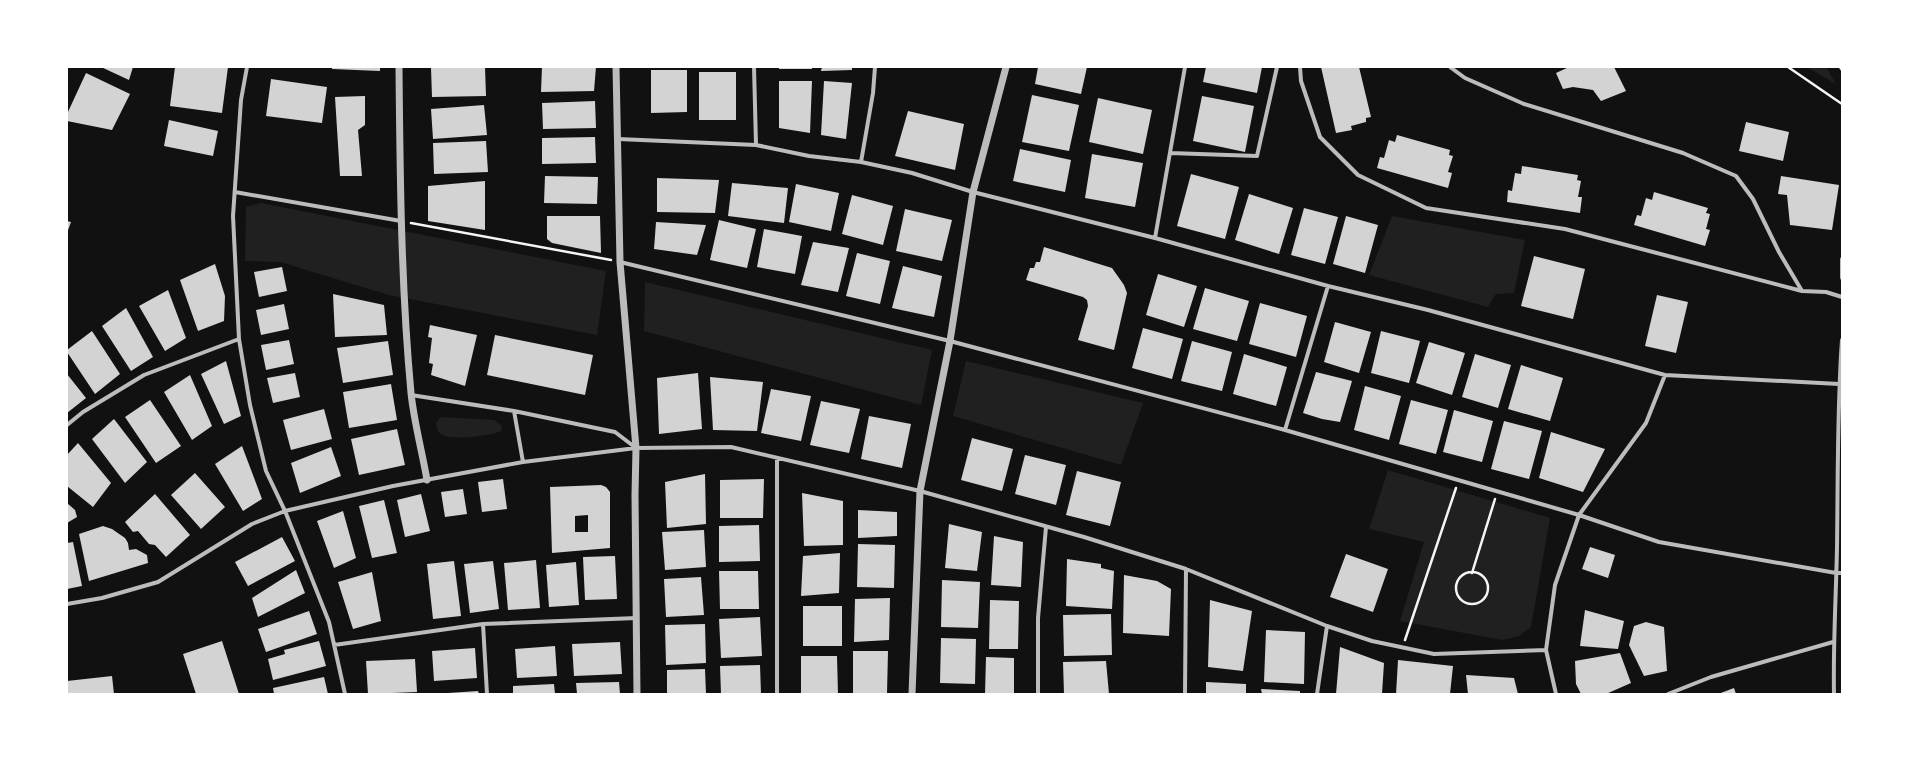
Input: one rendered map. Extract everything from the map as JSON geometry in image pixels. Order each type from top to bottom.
[{"type":"street","points":[[248,67],[241,100],[233,216],[239,339],[250,405],[266,471],[285,511],[329,622],[345,694]]},
{"type":"street","points":[[399,67],[401,221],[411,395],[427,480]]},
{"type":"street","points":[[616,67],[620,262],[636,448],[634,495],[637,694]]},
{"type":"street","points":[[754,67],[756,145]]},
{"type":"street","points":[[861,162],[873,93],[875,67]]},
{"type":"street","points":[[912,694],[920,491],[950,342],[973,192],[1006,67]]},
{"type":"street","points":[[1155,238],[1185,67]]},
{"type":"street","points":[[1170,153],[1257,156],[1277,67]]},
{"type":"street","points":[[1300,67],[1301,81],[1320,137],[1358,175],[1426,208],[1565,229],[1802,291],[1826,292],[1842,297]]},
{"type":"street","points":[[1450,67],[1465,78],[1524,104],[1683,153],[1736,176],[1753,199],[1779,252],[1802,291]]},
{"type":"street","points":[[618,139],[756,145],[809,156],[861,162],[912,173],[973,192],[1155,238],[1328,286],[1428,310],[1665,375],[1839,384]]},
{"type":"street","points":[[235,192],[401,221]]},
{"type":"street","points":[[1842,259],[1842,278]]},
{"type":"street","points":[[620,262],[950,342],[1285,430],[1579,514],[1659,542],[1842,573]]},
{"type":"street","points":[[1285,430],[1328,286]]},
{"type":"street","points":[[67,425],[83,412],[144,375],[239,339]]},
{"type":"street","points":[[1834,694],[1833,642],[1840,466],[1839,384],[1842,340]]},
{"type":"street","points":[[1556,694],[1546,650],[1554,586],[1579,514],[1646,423],[1665,375]]},
{"type":"street","points":[[411,395],[514,411],[615,432],[636,448]]},
{"type":"street","points":[[514,411],[523,462]]},
{"type":"street","points":[[67,604],[102,598],[158,582],[252,524],[285,511],[427,480],[523,462],[636,448],[731,447],[920,491],[1046,528],[1084,537],[1186,569],[1327,626],[1372,641],[1434,654],[1546,650]]},
{"type":"street","points":[[778,458],[778,694]]},
{"type":"street","points":[[1038,694],[1038,618],[1046,528]]},
{"type":"street","points":[[1184,694],[1186,569]]},
{"type":"street","points":[[334,645],[483,624],[637,618]]},
{"type":"street","points":[[483,624],[487,694]]},
{"type":"street","points":[[1317,694],[1327,626]]},
{"type":"street","points":[[1668,694],[1711,677],[1833,642]]},
{"type":"path","points":[[1788,67],[1842,104]]},
{"type":"path","points":[[401,221],[620,262]]},
{"type":"path","points":[[1402,647],[1458,480]]},
{"type":"path","points":[[1472,573],[1497,491]]},
{"type":"path","points":[[1472,573],[1481,576],[1487,584],[1487,589],[1484,598],[1480,602],[1471,604],[1466,603],[1458,596],[1456,585],[1462,576],[1472,573]]},
{"type":"shaded area","points":[[1807,67],[1826,67],[1836,84]]},
{"type":"shaded area","points":[[261,203],[606,271],[597,335],[389,295],[280,262],[245,261],[246,207]]},
{"type":"shaded area","points":[[1392,216],[1525,240],[1514,293],[1496,294],[1488,307],[1369,275]]},
{"type":"shaded area","points":[[645,282],[932,350],[921,405],[644,331]]},
{"type":"shaded area","points":[[966,361],[1143,403],[1121,465],[953,416]]},
{"type":"shaded area","points":[[441,417],[494,420],[502,426],[501,431],[489,435],[470,437],[445,436],[438,431],[436,423]]},
{"type":"shaded area","points":[[1388,470],[1550,518],[1531,627],[1519,636],[1502,640],[1400,621],[1424,542],[1369,529]]},
{"type":"building","points":[[101,67],[133,67],[129,80]]},
{"type":"building","points":[[175,67],[228,67],[222,113],[170,106]]},
{"type":"building","points":[[332,67],[380,67],[380,71],[332,69]]},
{"type":"building","points":[[485,67],[486,96],[432,97],[431,68]]},
{"type":"building","points":[[542,67],[596,67],[594,91],[541,92]]},
{"type":"building","points":[[779,67],[812,67],[812,69],[779,69]]},
{"type":"building","points":[[822,67],[852,67],[852,70],[821,71]]},
{"type":"building","points":[[1038,67],[1087,67],[1081,94],[1035,84]]},
{"type":"building","points":[[1206,67],[1262,67],[1257,93],[1203,82]]},
{"type":"building","points":[[1321,67],[1359,67],[1371,117],[1366,118],[1366,122],[1351,126],[1352,130],[1336,133]]},
{"type":"building","points":[[1569,67],[1614,67],[1626,91],[1601,101],[1593,90],[1573,87],[1563,89],[1556,73]]},
{"type":"building","points":[[651,70],[687,70],[687,112],[651,113]]},
{"type":"building","points":[[699,72],[736,72],[736,120],[699,120]]},
{"type":"building","points":[[86,73],[130,94],[112,130],[67,121],[67,114]]},
{"type":"building","points":[[271,79],[327,87],[322,123],[266,116]]},
{"type":"building","points":[[779,81],[812,81],[810,133],[779,128]]},
{"type":"building","points":[[824,81],[852,83],[846,139],[821,135]]},
{"type":"building","points":[[1032,95],[1079,105],[1069,151],[1022,142]]},
{"type":"building","points":[[365,96],[365,125],[358,130],[362,176],[340,176],[335,97]]},
{"type":"building","points":[[1202,96],[1254,106],[1245,152],[1193,141]]},
{"type":"building","points":[[1098,98],[1152,110],[1143,154],[1089,142]]},
{"type":"building","points":[[595,101],[596,128],[543,129],[542,103]]},
{"type":"building","points":[[484,105],[487,135],[433,139],[431,109]]},
{"type":"building","points":[[908,111],[964,124],[955,170],[895,156]]},
{"type":"building","points":[[169,120],[218,131],[213,156],[164,146]]},
{"type":"building","points":[[1746,122],[1789,132],[1783,161],[1739,151]]},
{"type":"building","points":[[1397,135],[1450,150],[1449,155],[1453,156],[1448,172],[1452,173],[1448,188],[1377,168],[1380,157],[1384,158],[1389,140],[1395,142]]},
{"type":"building","points":[[595,137],[596,163],[542,164],[542,138]]},
{"type":"building","points":[[486,141],[488,172],[434,174],[433,143]]},
{"type":"building","points":[[1020,149],[1071,160],[1065,192],[1013,181]]},
{"type":"building","points":[[1092,154],[1143,163],[1135,207],[1085,198]]},
{"type":"building","points":[[1522,166],[1578,175],[1577,180],[1581,181],[1578,197],[1582,197],[1580,213],[1507,202],[1508,190],[1512,191],[1515,173],[1521,174]]},
{"type":"building","points":[[1191,174],[1239,187],[1225,239],[1177,226]]},
{"type":"building","points":[[545,176],[598,177],[597,204],[544,203]]},
{"type":"building","points":[[1781,176],[1839,185],[1832,230],[1790,225],[1787,195],[1778,194]]},
{"type":"building","points":[[657,178],[719,180],[715,213],[657,212]]},
{"type":"building","points":[[485,181],[485,230],[428,221],[428,186]]},
{"type":"building","points":[[732,183],[788,188],[784,223],[728,216]]},
{"type":"building","points":[[796,184],[839,193],[831,231],[789,222]]},
{"type":"building","points":[[1654,192],[1708,208],[1706,213],[1710,214],[1706,229],[1710,230],[1705,246],[1634,225],[1637,215],[1641,216],[1646,198],[1652,200]]},
{"type":"building","points":[[1249,194],[1293,208],[1279,254],[1235,240]]},
{"type":"building","points":[[852,195],[893,206],[883,245],[842,234]]},
{"type":"building","points":[[1304,208],[1338,217],[1325,264],[1291,255]]},
{"type":"building","points":[[905,209],[952,220],[942,261],[896,251]]},
{"type":"building","points":[[547,216],[600,216],[601,253],[552,243],[547,239]]},
{"type":"building","points":[[1346,216],[1378,225],[1365,273],[1333,264]]},
{"type":"building","points":[[719,220],[756,229],[747,268],[710,260]]},
{"type":"building","points":[[67,221],[71,222],[67,233]]},
{"type":"building","points":[[656,222],[706,225],[697,255],[654,249]]},
{"type":"building","points":[[764,229],[802,236],[795,274],[757,267]]},
{"type":"building","points":[[813,242],[849,248],[838,292],[801,285]]},
{"type":"building","points":[[1044,247],[1112,268],[1124,285],[1127,293],[1114,350],[1078,340],[1088,306],[1087,300],[1083,297],[1026,280],[1030,268],[1034,268],[1036,262],[1040,262]]},
{"type":"building","points":[[857,253],[890,261],[880,304],[846,296]]},
{"type":"building","points":[[1534,256],[1585,269],[1573,319],[1521,306]]},
{"type":"building","points":[[215,264],[225,296],[224,321],[198,331],[180,280]]},
{"type":"building","points":[[903,266],[942,276],[934,317],[892,308]]},
{"type":"building","points":[[282,267],[287,291],[259,297],[254,272]]},
{"type":"building","points":[[1158,274],[1197,286],[1184,327],[1146,315]]},
{"type":"building","points":[[1205,288],[1249,301],[1237,341],[1193,329]]},
{"type":"building","points":[[168,290],[186,338],[165,351],[139,306]]},
{"type":"building","points":[[333,294],[384,305],[387,335],[335,337]]},
{"type":"building","points":[[1657,295],[1688,302],[1676,353],[1645,346]]},
{"type":"building","points":[[1260,303],[1307,316],[1296,357],[1249,344]]},
{"type":"building","points":[[284,304],[289,329],[261,335],[256,310]]},
{"type":"building","points":[[126,308],[153,357],[131,371],[102,326]]},
{"type":"building","points":[[1335,322],[1371,332],[1359,373],[1324,362]]},
{"type":"building","points":[[430,325],[477,335],[465,386],[431,375],[433,364],[429,363],[432,338],[428,337]]},
{"type":"building","points":[[1143,328],[1183,339],[1172,379],[1132,368]]},
{"type":"building","points":[[92,331],[120,374],[95,394],[67,352],[67,350]]},
{"type":"building","points":[[1381,331],[1420,341],[1409,383],[1371,373]]},
{"type":"building","points":[[495,335],[593,355],[585,395],[487,375]]},
{"type":"building","points":[[289,340],[294,364],[266,370],[261,345]]},
{"type":"building","points":[[388,341],[393,375],[343,383],[337,348]]},
{"type":"building","points":[[1192,341],[1232,352],[1222,391],[1181,381]]},
{"type":"building","points":[[1429,342],[1465,353],[1452,395],[1416,383]]},
{"type":"building","points":[[1244,354],[1287,367],[1276,406],[1233,394]]},
{"type":"building","points":[[1475,354],[1511,365],[1498,408],[1462,397]]},
{"type":"building","points":[[226,361],[241,416],[224,424],[201,374]]},
{"type":"building","points":[[1521,365],[1563,378],[1550,421],[1508,409]]},
{"type":"building","points":[[1316,372],[1352,381],[1340,422],[1322,419],[1303,413]]},
{"type":"building","points":[[295,373],[300,397],[273,403],[267,378]]},
{"type":"building","points":[[698,373],[702,429],[659,434],[657,378]]},
{"type":"building","points":[[67,374],[86,398],[67,413]]},
{"type":"building","points":[[190,375],[212,426],[192,440],[164,392]]},
{"type":"building","points":[[710,377],[763,382],[757,431],[713,430]]},
{"type":"building","points":[[391,384],[397,420],[349,428],[343,392]]},
{"type":"building","points":[[1365,386],[1401,396],[1389,440],[1354,430]]},
{"type":"building","points":[[771,389],[811,396],[801,441],[761,433]]},
{"type":"building","points":[[150,400],[181,446],[156,463],[125,417]]},
{"type":"building","points":[[1411,400],[1448,410],[1436,454],[1399,444]]},
{"type":"building","points":[[821,401],[860,409],[849,453],[810,445]]},
{"type":"building","points":[[324,409],[332,439],[291,450],[283,420]]},
{"type":"building","points":[[1454,410],[1493,421],[1482,462],[1443,452]]},
{"type":"building","points":[[869,416],[911,424],[902,468],[861,459]]},
{"type":"building","points":[[114,419],[147,462],[125,483],[92,439]]},
{"type":"building","points":[[1504,421],[1542,431],[1529,479],[1491,469]]},
{"type":"building","points":[[397,429],[405,465],[359,475],[351,439]]},
{"type":"building","points":[[1551,432],[1605,449],[1583,492],[1539,478]]},
{"type":"building","points":[[972,438],[1013,449],[1002,491],[961,480]]},
{"type":"building","points":[[78,443],[111,483],[93,507],[67,486],[67,455]]},
{"type":"building","points":[[242,446],[262,499],[243,511],[215,464]]},
{"type":"building","points":[[331,447],[341,476],[300,493],[291,463]]},
{"type":"building","points":[[1025,455],[1066,465],[1056,505],[1015,494]]},
{"type":"building","points":[[1077,471],[1121,482],[1110,526],[1066,515]]},
{"type":"building","points":[[195,473],[225,507],[201,529],[171,495]]},
{"type":"building","points":[[705,474],[706,524],[667,528],[665,482]]},
{"type":"building","points":[[503,479],[507,509],[482,512],[478,482]]},
{"type":"building","points":[[764,479],[763,518],[720,518],[720,480]]},
{"type":"building","points":[[601,485],[606,487],[610,492],[610,548],[552,553],[550,487]],"holes":[[[588,515],[588,532],[575,532],[575,516]]]},
{"type":"building","points":[[463,489],[467,514],[445,517],[441,492]]},
{"type":"building","points":[[802,493],[843,501],[843,545],[804,546]]},
{"type":"building","points":[[155,494],[190,535],[166,557],[155,545],[149,544],[138,531],[133,532],[125,522]]},
{"type":"building","points":[[421,494],[430,531],[405,537],[397,500]]},
{"type":"building","points":[[384,500],[397,553],[372,558],[359,506]]},
{"type":"building","points":[[67,503],[75,510],[77,517],[67,523]]},
{"type":"building","points":[[858,510],[897,512],[897,536],[858,538]]},
{"type":"building","points":[[343,511],[356,558],[334,568],[317,521]]},
{"type":"building","points":[[949,524],[982,532],[977,571],[945,568]]},
{"type":"building","points":[[759,525],[760,561],[719,562],[719,526]]},
{"type":"building","points":[[103,526],[112,529],[125,538],[128,543],[129,550],[136,549],[147,555],[148,563],[89,581],[79,534]]},
{"type":"building","points":[[704,530],[706,567],[665,570],[662,532]]},
{"type":"building","points":[[994,536],[1023,542],[1021,587],[991,585]]},
{"type":"building","points":[[282,537],[295,561],[248,586],[235,562]]},
{"type":"building","points":[[73,542],[82,586],[67,589],[67,543]]},
{"type":"building","points":[[858,544],[895,545],[894,588],[857,587]]},
{"type":"building","points":[[1590,547],[1615,555],[1608,578],[1582,569]]},
{"type":"building","points":[[840,553],[839,593],[801,596],[803,556]]},
{"type":"building","points":[[1346,554],[1388,569],[1373,612],[1330,597]]},
{"type":"building","points":[[615,556],[617,599],[585,600],[583,557]]},
{"type":"building","points":[[1067,559],[1101,564],[1101,568],[1114,571],[1112,609],[1066,606]]},
{"type":"building","points":[[536,560],[540,608],[508,610],[504,563]]},
{"type":"building","points":[[454,561],[461,616],[433,619],[427,564]]},
{"type":"building","points":[[493,561],[499,609],[470,613],[464,564]]},
{"type":"building","points":[[576,562],[579,605],[549,607],[546,565]]},
{"type":"building","points":[[296,570],[305,593],[258,617],[252,598]]},
{"type":"building","points":[[719,571],[758,571],[759,609],[720,609]]},
{"type":"building","points":[[372,572],[381,621],[353,629],[338,582]]},
{"type":"building","points":[[1124,575],[1157,581],[1171,589],[1169,636],[1123,633]]},
{"type":"building","points":[[701,577],[704,615],[666,617],[664,579]]},
{"type":"building","points":[[942,580],[980,582],[978,628],[941,627]]},
{"type":"building","points":[[890,598],[889,640],[854,642],[855,599]]},
{"type":"building","points":[[990,600],[1019,601],[1018,649],[989,649]]},
{"type":"building","points":[[1210,600],[1252,611],[1243,671],[1208,667]]},
{"type":"building","points":[[803,606],[842,606],[842,646],[803,646]]},
{"type":"building","points":[[1585,610],[1624,621],[1618,649],[1580,646]]},
{"type":"building","points":[[309,611],[317,634],[266,652],[258,629]]},
{"type":"building","points":[[1111,614],[1112,655],[1064,656],[1063,615]]},
{"type":"building","points":[[760,617],[762,656],[721,658],[719,619]]},
{"type":"building","points":[[1646,622],[1664,627],[1667,671],[1644,676],[1629,645],[1634,626]]},
{"type":"building","points":[[705,624],[706,663],[666,665],[665,625]]},
{"type":"building","points":[[1266,630],[1305,632],[1304,684],[1264,682]]},
{"type":"building","points":[[941,638],[976,639],[975,684],[940,683]]},
{"type":"building","points":[[222,641],[239,694],[196,694],[183,654]]},
{"type":"building","points":[[319,641],[326,666],[273,680],[268,659],[285,654],[284,650]]},
{"type":"building","points":[[620,642],[622,674],[574,676],[572,644]]},
{"type":"building","points":[[555,646],[557,676],[517,678],[515,649]]},
{"type":"building","points":[[1340,647],[1384,663],[1382,694],[1336,694]]},
{"type":"building","points":[[475,648],[477,678],[434,681],[432,651]]},
{"type":"building","points":[[853,651],[888,651],[887,694],[853,694]]},
{"type":"building","points":[[1620,653],[1631,683],[1606,694],[1581,694],[1576,684],[1575,661]]},
{"type":"building","points":[[801,656],[837,656],[838,694],[801,694]]},
{"type":"building","points":[[986,657],[1014,658],[1014,694],[985,694]]},
{"type":"building","points":[[415,659],[417,692],[368,694],[366,661]]},
{"type":"building","points":[[1398,660],[1453,666],[1450,694],[1396,694]]},
{"type":"building","points":[[1106,661],[1109,694],[1064,694],[1063,662]]},
{"type":"building","points":[[760,665],[761,694],[721,694],[720,666]]},
{"type":"building","points":[[705,669],[706,694],[667,694],[667,670]]},
{"type":"building","points":[[1466,675],[1514,678],[1518,694],[1468,694]]},
{"type":"building","points":[[112,676],[114,694],[67,694],[67,681]]},
{"type":"building","points":[[324,677],[328,694],[274,694],[273,688]]},
{"type":"building","points":[[619,682],[620,694],[577,694],[576,683]]},
{"type":"building","points":[[1206,682],[1246,684],[1246,694],[1206,694]]},
{"type":"building","points":[[554,684],[555,694],[513,694],[513,686]]},
{"type":"building","points":[[1734,688],[1736,694],[1718,694]]},
{"type":"building","points":[[1261,689],[1300,691],[1300,694],[1262,694]]},
{"type":"building","points":[[478,691],[479,694],[448,694],[448,693]]}]
